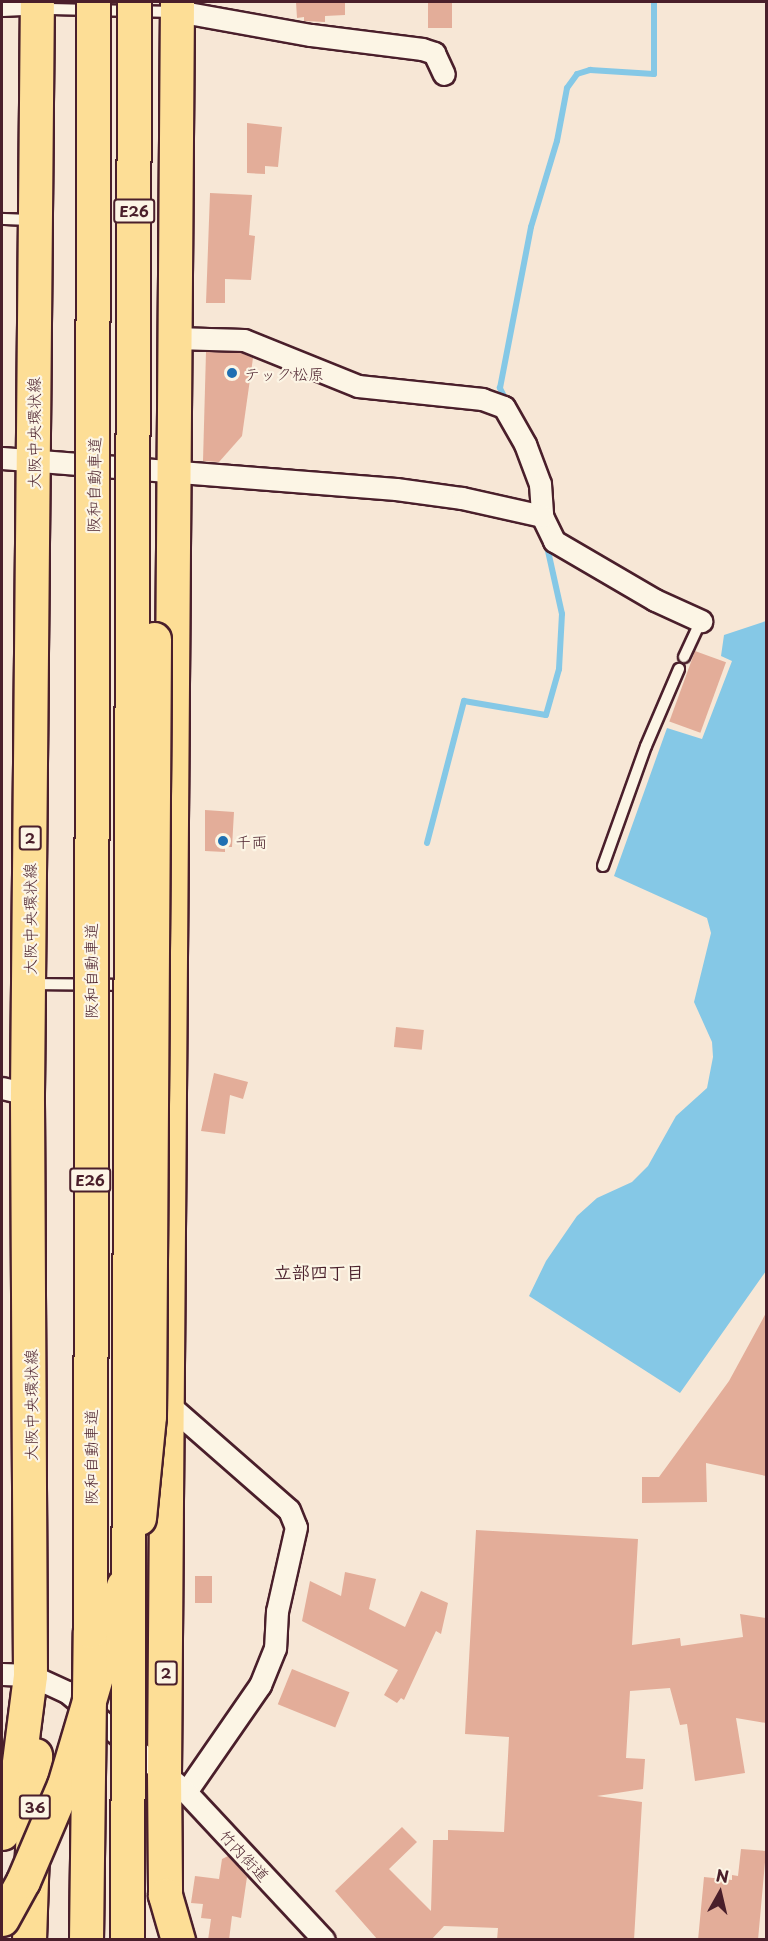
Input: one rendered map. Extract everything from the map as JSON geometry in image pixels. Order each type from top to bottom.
[{"type":"main road","name":"大阪中央環状線","points":[[2,1833],[17,1777],[14,1091],[28,983],[17,460],[35,220],[37,2]]},
{"type":"main road","name":"阪和自動車道","points":[[86,1940],[90,1631],[93,2]]},
{"type":"main road","name":"E26","points":[[127,1940],[134,2]]},
{"type":"main road","name":"2","points":[[177,6],[170,1405],[175,1782],[165,1895],[178,1940]]},
{"type":"main road","name":"2","points":[[2,1919],[37,1849],[75,1753],[120,1598],[146,1471],[154,639],[173,473]]},
{"type":"main road","name":"36","points":[[16,1675],[35,1808],[29,1940]]},
{"type":"street","points":[[2,4],[37,2]]},
{"type":"street","points":[[177,6],[311,35],[422,49],[434,53],[444,74]]},
{"type":"street","points":[[174,338],[244,340],[358,386],[482,399],[504,406],[525,444],[540,484],[542,516],[554,541],[655,600],[701,621]]},
{"type":"street","points":[[17,460],[396,489],[462,498],[542,516]]},
{"type":"street","points":[[170,1405],[289,1510],[296,1527],[277,1611],[275,1648],[260,1685],[175,1782]]},
{"type":"street","name":"竹内街道","points":[[16,1675],[66,1692],[175,1782],[324,1940]]},
{"type":"lane","points":[[37,2],[51,9],[177,6]]},
{"type":"lane","points":[[2,219],[35,220]]},
{"type":"lane","points":[[684,657],[701,621]]},
{"type":"lane","points":[[603,866],[646,746],[679,669]]},
{"type":"lane","points":[[28,983],[172,986]]},
{"type":"water","points":[[766,621],[766,1271],[680,1393],[529,1296],[546,1261],[577,1216],[597,1198],[632,1182],[648,1166],[676,1116],[707,1088],[713,1057],[712,1042],[694,1002],[711,933],[707,918],[614,876],[667,728],[702,739],[732,661],[721,656],[724,635]]},
{"type":"building","points":[[296,2],[345,2],[345,15],[325,16],[325,22],[304,21],[304,17],[297,18]]},
{"type":"building","points":[[428,2],[452,2],[452,28],[428,28]]},
{"type":"building","points":[[247,123],[282,127],[278,167],[265,166],[265,174],[247,173]]},
{"type":"building","points":[[210,193],[252,195],[249,235],[255,236],[251,280],[225,279],[225,303],[206,303]]},
{"type":"building","points":[[206,352],[241,353],[253,358],[242,436],[219,462],[203,461]]},
{"type":"building","points":[[695,651],[726,662],[700,733],[669,721]]},
{"type":"building","points":[[205,810],[234,812],[232,847],[225,847],[225,852],[205,851]]},
{"type":"building","points":[[396,1027],[424,1030],[422,1050],[394,1047]]},
{"type":"building","points":[[214,1073],[248,1082],[243,1099],[230,1095],[225,1134],[201,1131]]},
{"type":"building","points":[[766,1313],[766,1476],[706,1463],[707,1502],[642,1503],[642,1477],[659,1477],[729,1381]]},
{"type":"building","points":[[476,1530],[638,1539],[632,1645],[680,1638],[681,1646],[743,1637],[740,1614],[766,1618],[766,1723],[736,1718],[745,1773],[695,1781],[687,1724],[680,1725],[670,1688],[630,1691],[626,1758],[645,1759],[643,1789],[597,1796],[642,1802],[634,1940],[497,1940],[498,1928],[444,1926],[431,1940],[378,1940],[335,1891],[402,1827],[417,1842],[389,1869],[431,1911],[433,1840],[448,1840],[448,1830],[504,1832],[509,1737],[465,1734]]},
{"type":"building","points":[[345,1572],[376,1579],[369,1609],[405,1627],[421,1591],[448,1603],[441,1634],[436,1631],[404,1700],[401,1698],[397,1703],[384,1695],[398,1670],[302,1621],[310,1581],[341,1596]]},
{"type":"building","points":[[195,1576],[212,1576],[212,1603],[195,1603]]},
{"type":"building","points":[[292,1669],[349,1692],[335,1727],[278,1704]]},
{"type":"building","points":[[741,1849],[766,1851],[758,1940],[698,1940],[704,1877],[732,1880],[732,1875],[738,1876]]},
{"type":"building","points":[[228,1856],[247,1877],[241,1918],[232,1916],[229,1940],[208,1940],[211,1919],[201,1918],[203,1904],[191,1903],[195,1876],[219,1879],[222,1859]]},
{"type":"waterway","points":[[507,402],[500,388],[531,227],[557,141],[567,88],[577,74],[590,70],[654,74],[654,2]]},
{"type":"waterway","points":[[427,843],[464,701],[546,715],[559,669],[562,614],[546,542]]},
{"type":"place","name":"テック松原","points":[[232,373]]},
{"type":"place","name":"千両","points":[[223,841]]},
{"type":"district","name":"立部四丁目","points":[[319,1272]]}]
